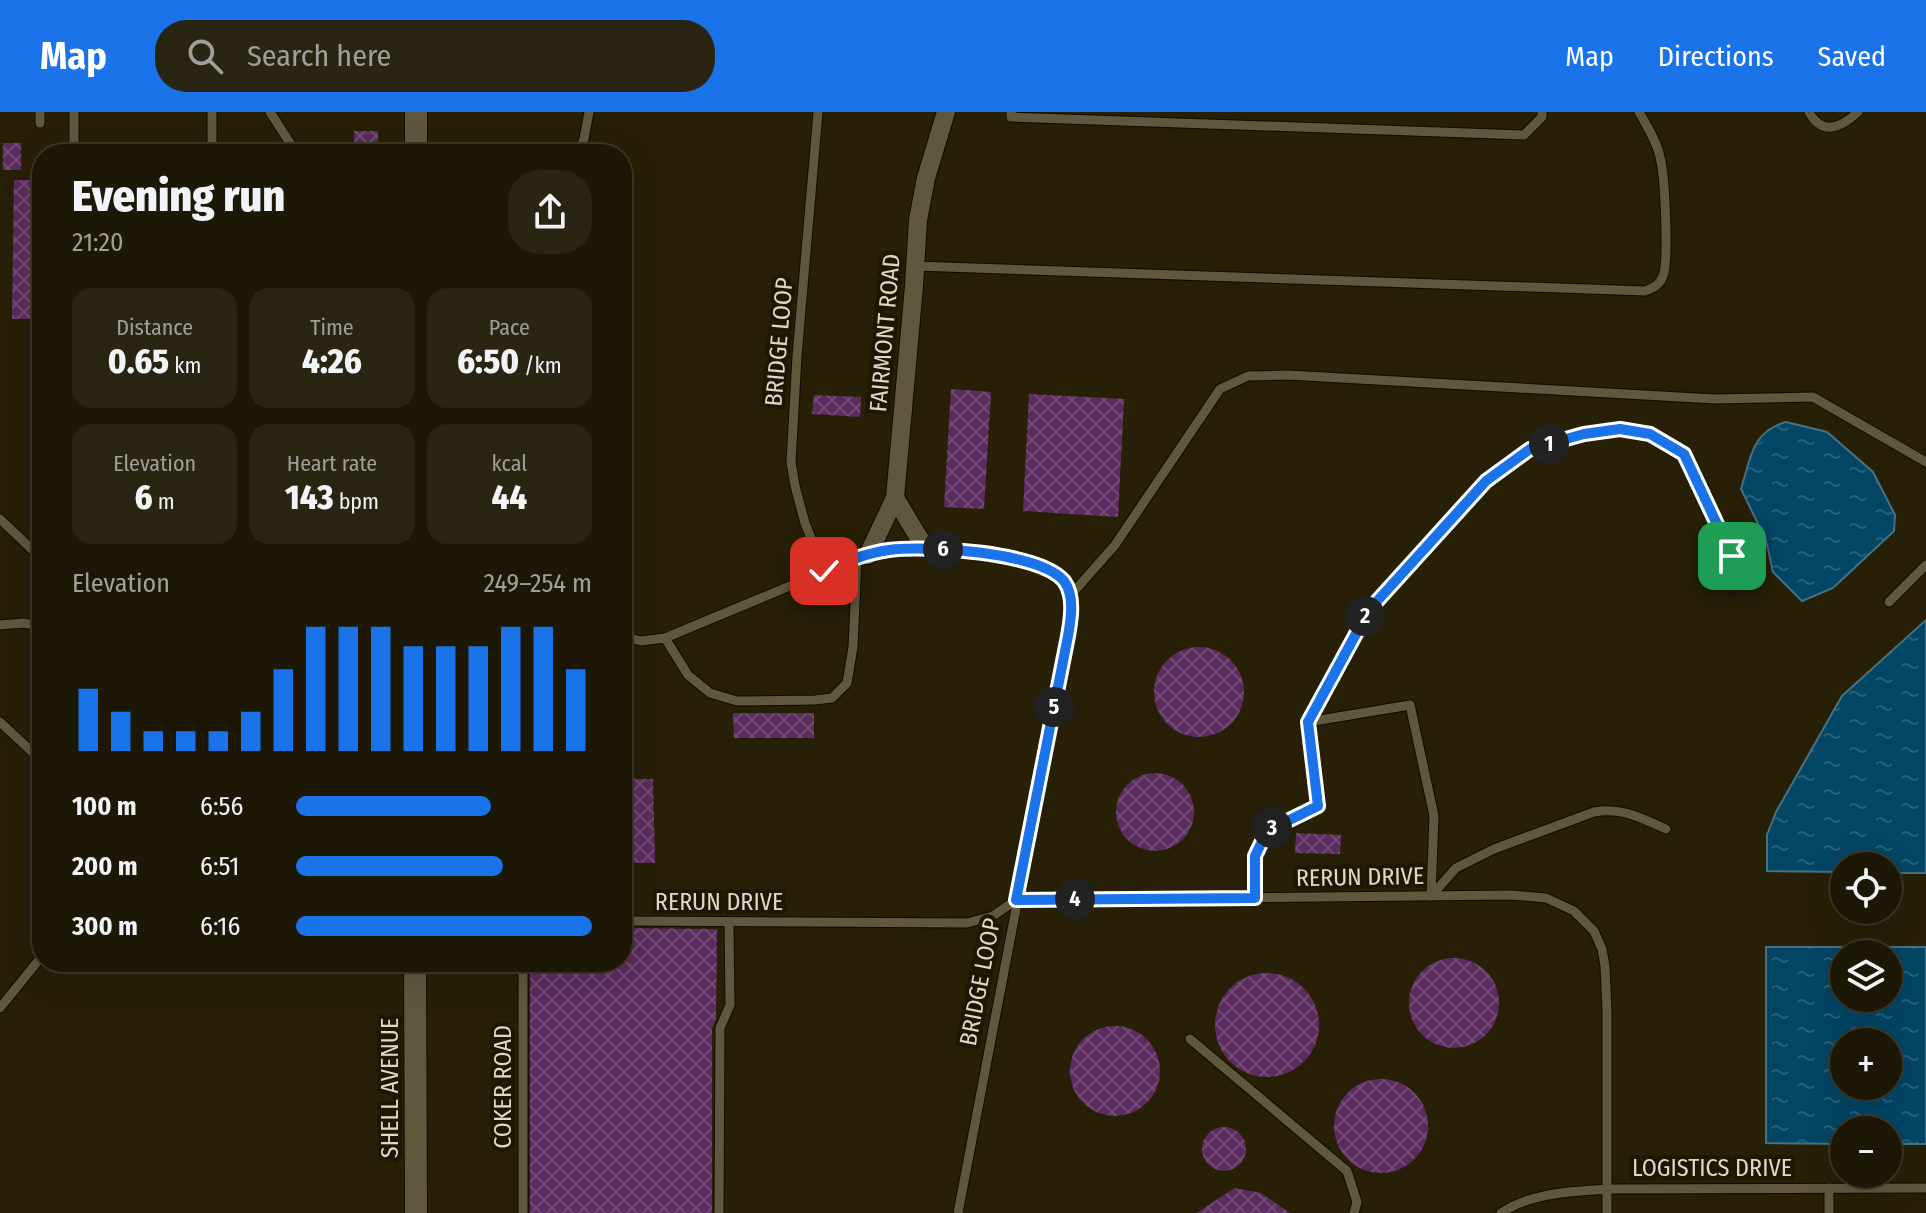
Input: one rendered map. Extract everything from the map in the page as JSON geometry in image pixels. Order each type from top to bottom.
[{"type":"street","points":[[416,112],[416,144]]},
{"type":"street","name":"FAIRMONT ROAD","points":[[862,556],[895,498],[918,220],[926,178],[946,112]]},
{"type":"street","points":[[895,498],[925,548]]},
{"type":"street","name":"SHELL AVENUE","points":[[415,972],[416,1213]]},
{"type":"lane","points":[[74,112],[74,144]]},
{"type":"lane","points":[[212,112],[212,144]]},
{"type":"lane","points":[[270,112],[291,144]]},
{"type":"lane","points":[[582,144],[589,112]]},
{"type":"lane","name":"BRIDGE LOOP","points":[[818,112],[791,462],[805,523],[824,571]]},
{"type":"lane","points":[[1011,112],[1011,117],[1524,135],[1542,117],[1542,112]]},
{"type":"lane","points":[[915,266],[1645,291],[1662,281],[1665,272],[1663,174],[1660,155],[1639,112]]},
{"type":"lane","points":[[1809,112],[1814,122],[1824,127],[1837,126],[1858,112]]},
{"type":"lane","points":[[632,639],[641,641],[665,638],[862,556],[888,550],[925,548],[1037,564],[1065,583],[1070,596],[1115,545],[1220,389],[1248,376],[1288,375],[1715,399],[1813,397],[1926,462]]},
{"type":"lane","points":[[1255,898],[1255,856],[1267,831],[1318,806],[1308,722],[1369,610],[1486,481],[1530,449],[1584,434],[1620,429],[1650,434],[1684,454],[1732,556]]},
{"type":"lane","points":[[0,519],[32,549]]},
{"type":"lane","points":[[665,638],[688,675],[710,693],[737,701],[832,698],[847,683],[862,556]]},
{"type":"lane","points":[[1889,602],[1926,565]]},
{"type":"lane","name":"BRIDGE LOOP","points":[[958,1213],[1068,636],[1070,596]]},
{"type":"lane","points":[[0,625],[32,624]]},
{"type":"lane","points":[[1308,722],[1410,705],[1434,816],[1431,896]]},
{"type":"lane","points":[[0,722],[32,752]]},
{"type":"lane","points":[[1431,896],[1456,868],[1494,849],[1594,812],[1621,811],[1666,829]]},
{"type":"lane","name":"RERUN DRIVE","points":[[632,921],[967,923],[993,916],[1016,900],[1521,895],[1546,898],[1574,911],[1594,931],[1602,949],[1606,990],[1607,1213]]},
{"type":"lane","points":[[719,1213],[720,1028],[730,1005],[729,922]]},
{"type":"lane","points":[[0,1008],[32,968]]},
{"type":"lane","name":"COKER ROAD","points":[[523,972],[523,1213]]},
{"type":"lane","points":[[1190,1039],[1347,1171],[1357,1202],[1354,1213]]},
{"type":"lane","points":[[1829,1188],[1829,1213]]},
{"type":"lane","name":"LOGISTICS DRIVE","points":[[1501,1213],[1530,1199],[1564,1192],[1608,1189],[1926,1188]]},
{"type":"water","points":[[1786,422],[1827,432],[1873,472],[1895,515],[1894,531],[1833,588],[1802,601],[1773,572],[1766,540],[1741,489],[1759,439],[1774,426]]},
{"type":"water","points":[[1926,620],[1926,873],[1902,873],[1902,852],[1830,852],[1830,872],[1767,871],[1767,835],[1776,812],[1842,696]]},
{"type":"water","points":[[1766,947],[1830,947],[1830,1012],[1902,1012],[1902,947],[1926,947],[1926,1144],[1902,1144],[1902,1116],[1830,1116],[1830,1144],[1766,1143]]},
{"type":"building","points":[[354,131],[378,131],[378,144],[354,144]]},
{"type":"building","points":[[3,143],[21,143],[21,170],[3,170]]},
{"type":"building","points":[[14,180],[32,180],[32,319],[12,319]]},
{"type":"building","points":[[951,389],[991,392],[984,509],[944,507]]},
{"type":"building","points":[[1029,394],[1124,399],[1118,517],[1023,511]]},
{"type":"building","points":[[814,395],[861,397],[860,417],[812,414]]},
{"type":"building","points":[[1199,647],[1216,650],[1231,660],[1241,675],[1244,692],[1241,709],[1231,724],[1216,734],[1199,737],[1182,734],[1167,724],[1157,709],[1154,692],[1157,675],[1167,660],[1182,650]]},
{"type":"building","points":[[733,713],[814,713],[814,738],[734,738]]},
{"type":"building","points":[[1155,773],[1170,776],[1183,784],[1191,797],[1194,812],[1191,827],[1183,840],[1170,848],[1155,851],[1140,848],[1127,840],[1119,827],[1116,812],[1119,797],[1127,784],[1140,776]]},
{"type":"building","points":[[632,779],[653,779],[655,863],[632,863]]},
{"type":"building","points":[[1296,833],[1341,835],[1340,854],[1295,853]]},
{"type":"building","points":[[632,928],[717,929],[716,1019],[712,1028],[712,1213],[530,1213],[530,972],[632,972]]},
{"type":"building","points":[[1454,958],[1471,961],[1486,971],[1496,986],[1499,1003],[1496,1020],[1486,1035],[1471,1045],[1454,1048],[1437,1045],[1422,1035],[1412,1020],[1409,1003],[1412,986],[1422,971],[1437,961]]},
{"type":"building","points":[[1267,973],[1287,977],[1304,988],[1315,1005],[1319,1025],[1315,1045],[1304,1062],[1287,1073],[1267,1077],[1247,1073],[1230,1062],[1219,1045],[1215,1025],[1219,1005],[1230,988],[1247,977]]},
{"type":"building","points":[[1115,1026],[1132,1029],[1147,1039],[1157,1054],[1160,1071],[1157,1088],[1147,1103],[1132,1113],[1115,1116],[1098,1113],[1083,1103],[1073,1088],[1070,1071],[1073,1054],[1083,1039],[1098,1029]]},
{"type":"building","points":[[1381,1079],[1399,1082],[1414,1093],[1425,1108],[1428,1126],[1425,1144],[1414,1159],[1399,1170],[1381,1173],[1363,1170],[1348,1159],[1337,1144],[1334,1126],[1337,1108],[1348,1093],[1363,1082]]},
{"type":"building","points":[[1224,1127],[1240,1133],[1246,1149],[1240,1165],[1224,1171],[1208,1165],[1202,1149],[1208,1133]]},
{"type":"building","points":[[1234,1188],[1261,1193],[1290,1213],[1197,1213]]},
{"type":"route","points":[[824,571],[888,550],[948,549],[1037,564],[1065,583],[1070,596],[1068,636],[1016,900],[1255,898],[1255,856],[1267,831],[1318,806],[1308,722],[1369,610],[1486,481],[1530,449],[1584,434],[1620,429],[1650,434],[1684,454],[1732,556]]}]
